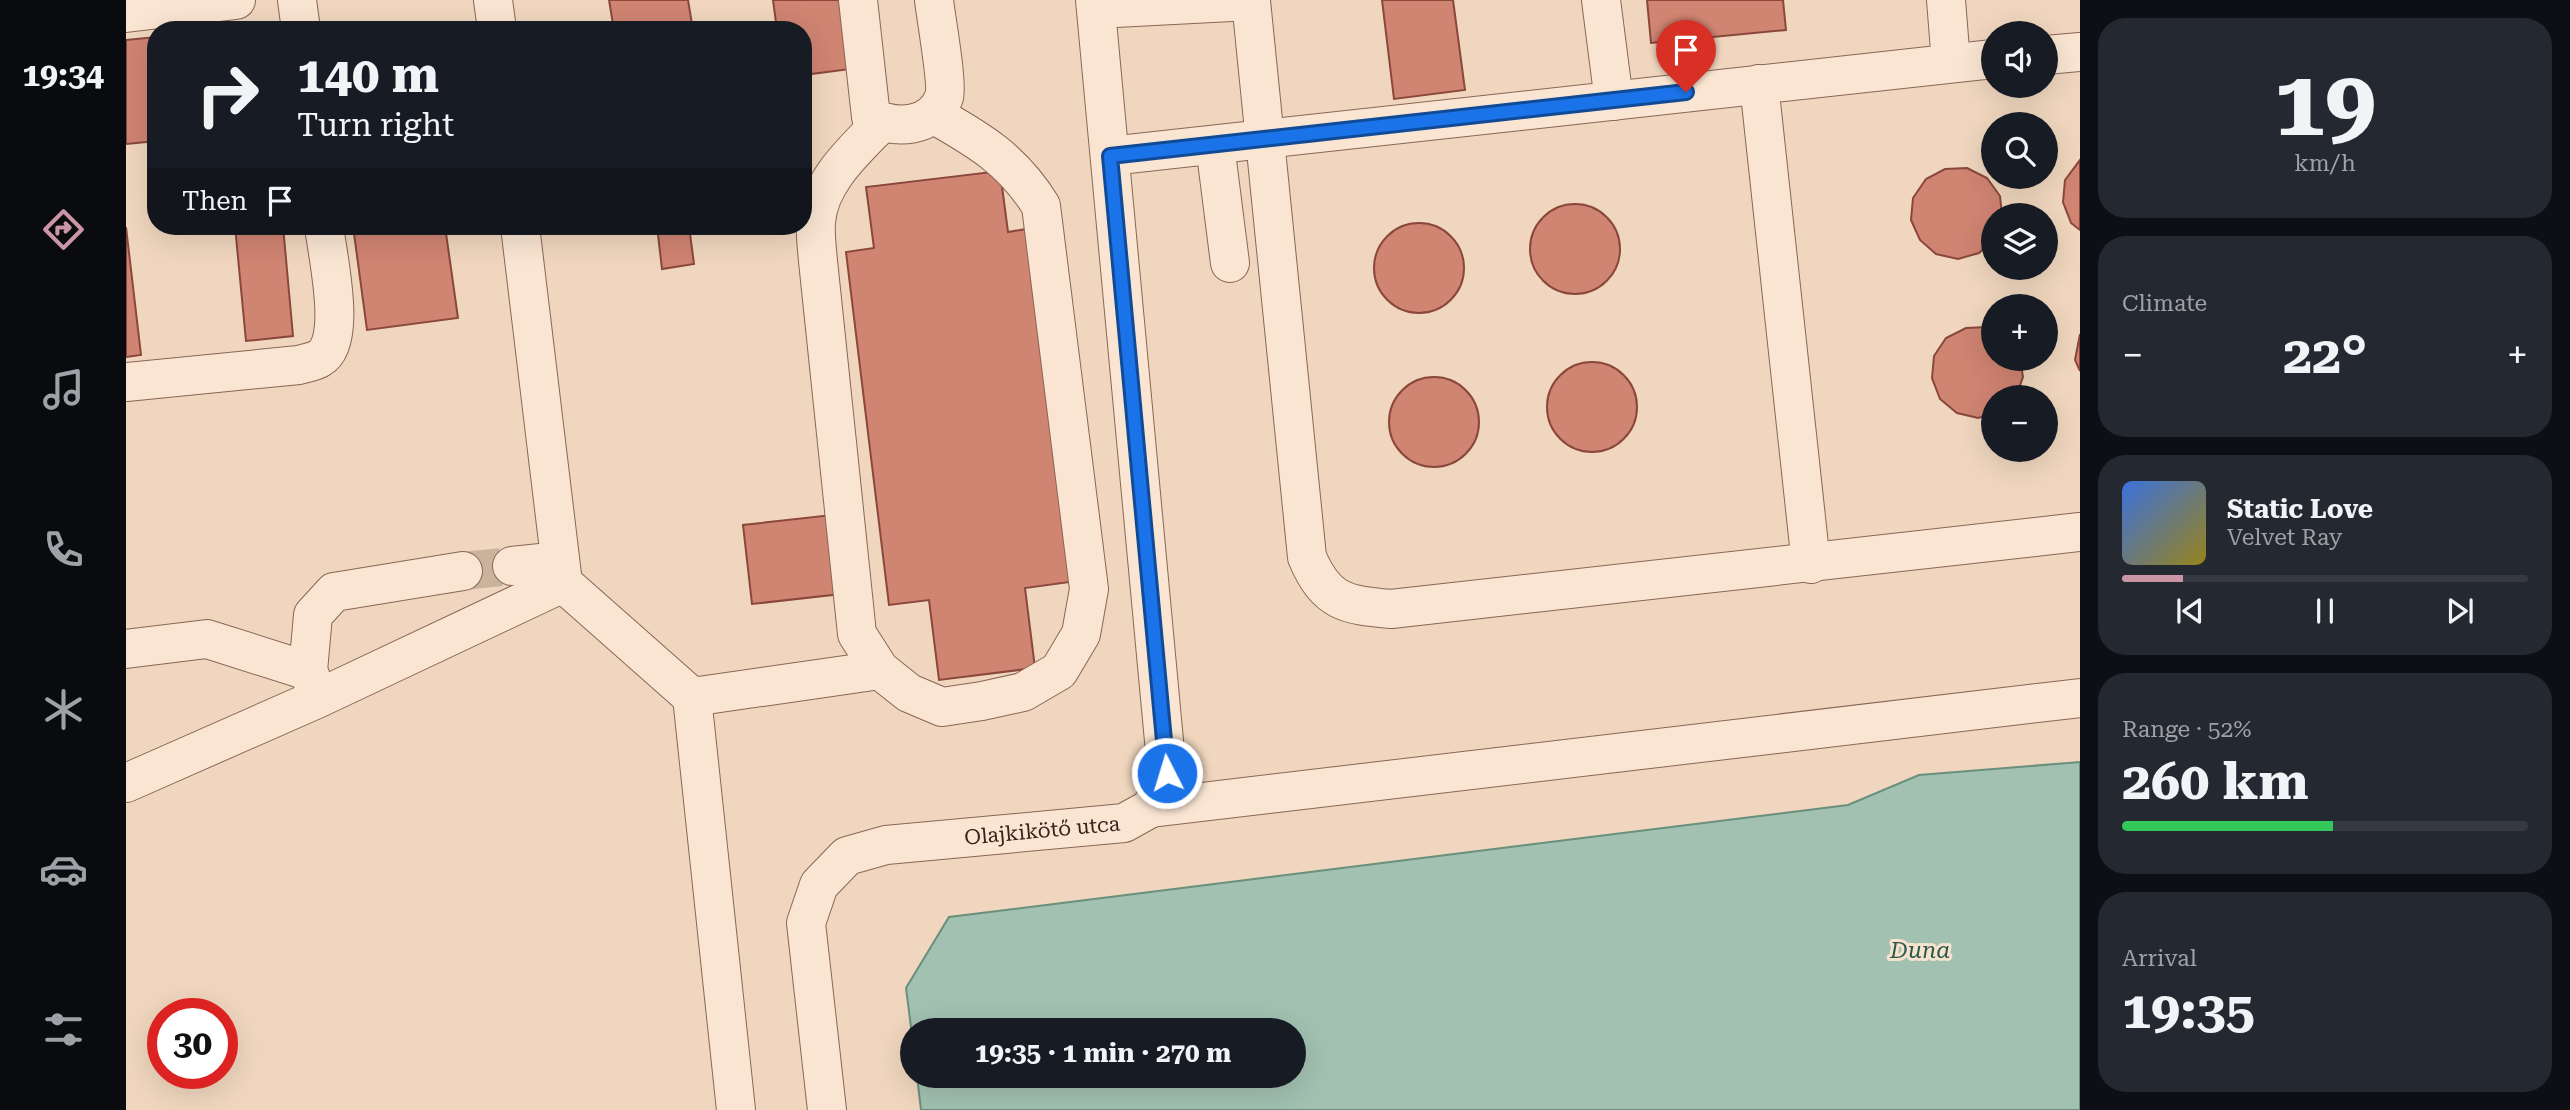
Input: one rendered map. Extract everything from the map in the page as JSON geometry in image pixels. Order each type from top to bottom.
[{"type":"street","points":[[126,13],[236,0]]},
{"type":"street","points":[[297,0],[300,21]]},
{"type":"street","points":[[494,0],[496,21]]},
{"type":"street","points":[[858,0],[871,117],[888,125],[914,124],[933,114],[944,96],[934,0]]},
{"type":"street","points":[[1601,0],[1614,101]]},
{"type":"street","points":[[1945,0],[1951,63]]},
{"type":"street","points":[[1151,808],[1167,773],[1095,5],[1251,1],[1307,557],[1316,579],[1333,597],[1354,606],[1391,609],[2080,532]]},
{"type":"street","points":[[2058,54],[2080,52]]},
{"type":"street","points":[[1110,156],[1981,60]]},
{"type":"street","points":[[1759,84],[1811,564]]},
{"type":"street","points":[[882,122],[846,159],[824,190],[816,221],[858,634],[880,670],[909,692],[942,708],[1023,692],[1059,671],[1081,634],[1089,589],[1041,206],[1024,178],[993,151],[933,114]]},
{"type":"street","points":[[1215,145],[1230,263]]},
{"type":"street","points":[[126,382],[299,365],[321,358],[331,342],[336,324],[325,235]]},
{"type":"street","points":[[521,235],[562,572]]},
{"type":"street","points":[[512,566],[562,572],[692,697],[736,1110]]},
{"type":"street","points":[[314,684],[313,615],[334,593],[463,571]]},
{"type":"street","points":[[126,783],[314,684],[562,572]]},
{"type":"street","points":[[126,649],[207,639],[314,684]]},
{"type":"street","points":[[692,697],[880,670]]},
{"type":"street","name":"Olajkikötő utca","points":[[827,1110],[806,923],[818,885],[847,856],[886,845],[1124,823],[1151,808],[2080,698]]},
{"type":"water","name":"Duna","points":[[2080,762],[2080,1110],[921,1110],[918,1088],[1306,1088],[1306,1018],[910,1018],[906,988],[949,917],[1848,805],[1919,775]]},
{"type":"building","points":[[609,0],[688,0],[692,21],[612,21]]},
{"type":"building","points":[[773,0],[842,0],[851,69],[812,74],[812,21],[776,21]]},
{"type":"building","points":[[1382,0],[1453,0],[1465,90],[1394,99]]},
{"type":"building","points":[[1647,0],[1783,0],[1786,30],[1651,43]]},
{"type":"building","points":[[147,38],[147,142],[126,144],[126,40]]},
{"type":"building","points":[[2080,160],[2080,230],[2071,223],[2063,202],[2065,180]]},
{"type":"building","points":[[1967,168],[1981,175],[1981,189],[1995,189],[2000,196],[2001,203],[1981,203],[1981,251],[1958,259],[1936,254],[1920,240],[1911,220],[1913,198],[1926,179],[1945,169]]},
{"type":"building","points":[[1000,171],[1008,232],[1026,229],[1070,582],[1025,588],[1035,668],[939,680],[929,600],[889,605],[846,252],[874,248],[866,187]]},
{"type":"building","points":[[1575,204],[1592,207],[1607,217],[1617,232],[1620,249],[1617,266],[1607,281],[1592,291],[1575,294],[1558,291],[1543,281],[1533,266],[1530,249],[1533,232],[1543,217],[1558,207]]},
{"type":"building","points":[[1419,223],[1436,226],[1451,236],[1461,251],[1464,268],[1461,285],[1451,300],[1436,310],[1419,313],[1402,310],[1387,300],[1377,285],[1374,268],[1377,251],[1387,236],[1402,226]]},
{"type":"building","points":[[126,227],[141,355],[126,357]]},
{"type":"building","points":[[236,235],[284,235],[293,336],[246,341]]},
{"type":"building","points":[[354,235],[446,235],[458,318],[367,330]]},
{"type":"building","points":[[658,235],[690,235],[694,264],[662,269]]},
{"type":"building","points":[[1981,327],[1981,371],[2022,371],[2023,377],[2020,385],[1981,385],[1981,417],[1978,418],[1957,413],[1940,399],[1932,378],[1934,356],[1946,338],[1966,328]]},
{"type":"building","points":[[2080,334],[2080,371],[2075,360]]},
{"type":"building","points":[[1592,362],[1609,365],[1624,375],[1634,390],[1637,407],[1634,424],[1624,439],[1609,449],[1592,452],[1575,449],[1560,439],[1550,424],[1547,407],[1550,390],[1560,375],[1575,365]]},
{"type":"building","points":[[1434,377],[1451,380],[1466,390],[1476,405],[1479,422],[1476,439],[1466,454],[1451,464],[1434,467],[1417,464],[1402,454],[1392,439],[1389,422],[1392,405],[1402,390],[1417,380]]},
{"type":"building","points":[[832,515],[841,594],[752,604],[743,525]]},
{"type":"tunnel","points":[[463,571],[512,566]]},
{"type":"route","points":[[1167,773],[1110,156],[1686,92]]}]
